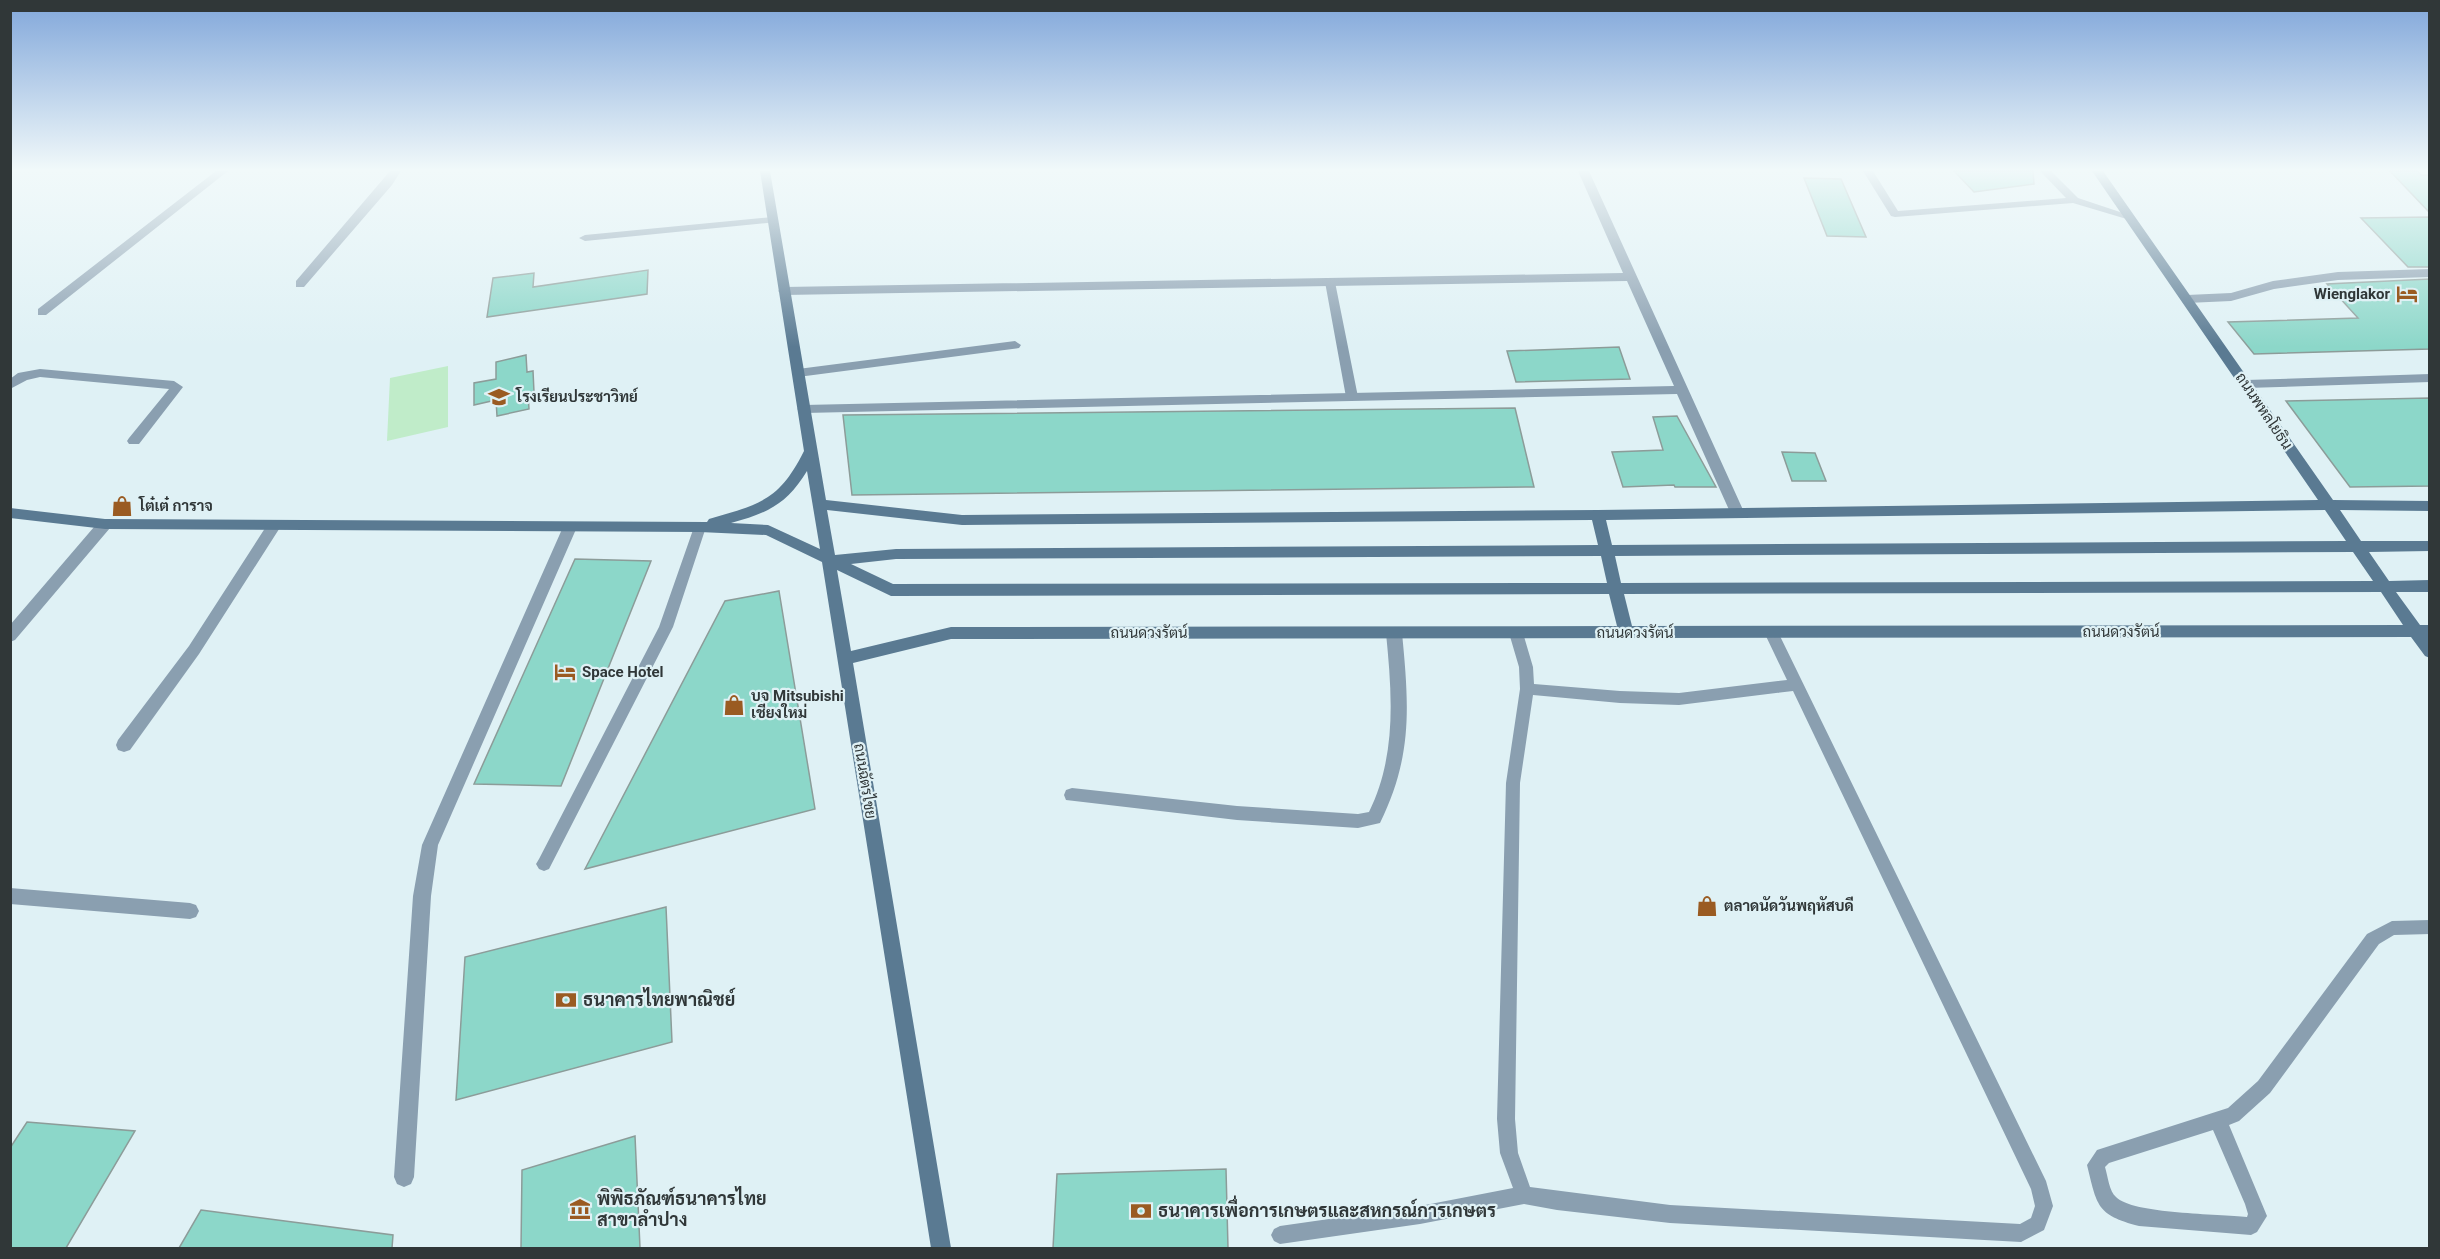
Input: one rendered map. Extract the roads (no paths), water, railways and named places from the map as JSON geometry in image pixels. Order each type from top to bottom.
[{"type":"main road","name":"ถนนฉัตรไชย","points":[[775,230],[941,1248]]},
{"type":"main road","name":"ถนนพหลโยธิน","points":[[2139,230],[2385,587],[2423,631],[2430,652]]},
{"type":"main road","points":[[700,527],[763,510],[790,487],[800,474],[811,451]]},
{"type":"main road","points":[[819,504],[962,520],[2328,505],[2430,506]]},
{"type":"main road","points":[[10,513],[105,524],[700,527],[768,531],[891,590],[2430,586]]},
{"type":"main road","points":[[1598,514],[1626,633]]},
{"type":"main road","points":[[828,561],[896,554],[2430,546]]},
{"type":"main road","name":"ถนนดวงรัตน์","points":[[845,659],[951,633],[2423,631]]},
{"type":"street","points":[[42,312],[148,230]]},
{"type":"street","points":[[300,284],[347,230]]},
{"type":"street","points":[[585,238],[671,230]]},
{"type":"street","points":[[1609,230],[1737,512]]},
{"type":"street","points":[[2187,299],[2231,297],[2273,285],[2338,276],[2430,273]]},
{"type":"street","points":[[784,291],[1630,277]]},
{"type":"street","points":[[798,373],[1015,345]]},
{"type":"street","points":[[10,385],[23,376],[40,373],[177,387],[134,441]]},
{"type":"street","points":[[804,409],[1681,390]]},
{"type":"street","points":[[10,636],[16,624],[105,524]]},
{"type":"street","points":[[124,745],[194,650],[274,526]]},
{"type":"street","points":[[404,1177],[422,896],[430,845],[570,527]]},
{"type":"street","points":[[1072,795],[1238,813],[1358,821],[1374,818],[1395,767],[1399,732],[1400,698],[1394,633]]},
{"type":"street","points":[[10,896],[190,911]]},
{"type":"lane","points":[[1330,282],[1352,397]]},
{"type":"lane","points":[[2246,384],[2430,378]]},
{"type":"lane","points":[[544,864],[666,627],[700,527]]},
{"type":"lane","points":[[1280,1235],[1420,1215],[1524,1195],[1670,1214],[2021,1233],[2038,1224],[2044,1206],[2040,1187],[1771,632]]},
{"type":"lane","points":[[1516,633],[1526,667],[1527,689],[1513,783],[1506,1119],[1509,1153],[1524,1195]]},
{"type":"lane","points":[[1527,689],[1620,697],[1679,699],[1796,685]]},
{"type":"lane","points":[[2218,1120],[2258,1216],[2251,1226],[2139,1217],[2111,1206],[2104,1198],[2096,1166],[2103,1156],[2233,1115],[2264,1087],[2373,939],[2392,928],[2430,927]]},
{"type":"place","name":"Wienglakor","points":[[2407,294]]},
{"type":"place","name":"โรงเรียนประชาวิทย์","points":[[499,397]]},
{"type":"place","name":"โต๋เต๋ การาจ","points":[[122,506]]},
{"type":"place","name":"Space Hotel","points":[[565,672]]},
{"type":"place","name":"บจ Mitsubishi เชียงใหม่","points":[[734,705]]},
{"type":"place","name":"ตลาดนัดวันพฤหัสบดี","points":[[1707,906]]},
{"type":"place","name":"ธนาคารไทยพาณิชย์","points":[[566,1000]]},
{"type":"place","name":"พิพิธภัณฑ์ธนาคารไทย สาขาลำปาง","points":[[580,1209]]},
{"type":"place","name":"ธนาคารเพื่อการเกษตรและสหกรณ์การเกษตร","points":[[1141,1211]]}]
